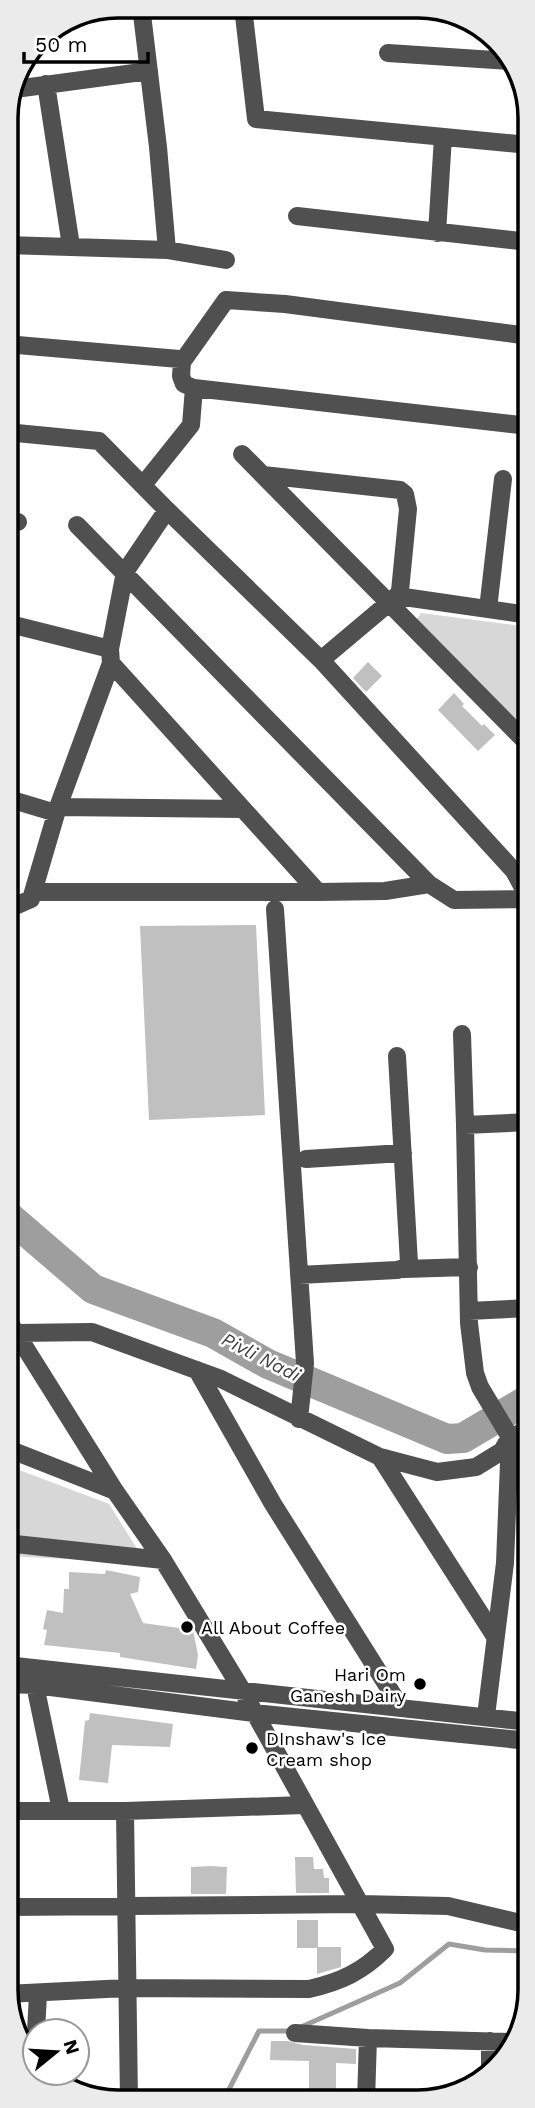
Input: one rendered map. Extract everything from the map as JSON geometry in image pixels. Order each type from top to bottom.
[{"type":"street","points":[[142,17],[167,250]]},
{"type":"street","points":[[244,17],[256,119],[518,144]]},
{"type":"street","points":[[388,53],[500,60]]},
{"type":"street","points":[[23,88],[149,71]]},
{"type":"street","points":[[47,84],[71,246]]},
{"type":"street","points":[[437,233],[443,136]]},
{"type":"street","points":[[297,216],[518,241]]},
{"type":"street","points":[[18,245],[167,250],[226,260]]},
{"type":"street","points":[[518,334],[285,304],[226,300],[182,362],[181,376],[184,384],[194,388],[518,425]]},
{"type":"street","points":[[18,345],[174,358],[182,362]]},
{"type":"street","points":[[144,485],[191,425],[194,388]]},
{"type":"street","points":[[18,433],[99,441],[321,660],[518,879]]},
{"type":"street","points":[[242,454],[394,600],[518,733]]},
{"type":"street","points":[[263,475],[400,490],[405,494],[408,509],[400,591],[394,600],[321,660]]},
{"type":"street","points":[[488,610],[503,479]]},
{"type":"street","points":[[18,906],[31,899],[34,892],[57,810],[111,656],[125,572],[167,510]]},
{"type":"street","points":[[77,525],[429,884],[454,900],[518,899]]},
{"type":"street","points":[[394,600],[518,614]]},
{"type":"street","points":[[18,626],[111,656],[318,891]]},
{"type":"street","points":[[18,800],[57,810],[243,809]]},
{"type":"street","points":[[34,892],[385,891],[429,884]]},
{"type":"street","points":[[275,909],[305,1363],[299,1419]]},
{"type":"street","points":[[462,1034],[469,1311],[475,1373],[507,1431],[505,1563],[486,1716]]},
{"type":"street","points":[[397,1056],[409,1263],[404,1269]]},
{"type":"street","points":[[465,1125],[517,1123]]},
{"type":"street","points":[[306,1159],[403,1153]]},
{"type":"street","points":[[299,1275],[469,1267]]},
{"type":"street","points":[[469,1311],[517,1309]]},
{"type":"street","points":[[17,1325],[92,1332],[221,1379],[380,1457],[437,1472],[476,1466],[502,1451],[507,1431]]},
{"type":"street","points":[[17,1336],[115,1490],[163,1560],[242,1690],[384,1949],[362,1969],[333,1984],[309,1989],[126,1988],[17,1994]]},
{"type":"street","points":[[197,1370],[273,1504],[400,1706]]},
{"type":"street","points":[[507,1431],[517,1431]]},
{"type":"street","points":[[17,1452],[115,1490]]},
{"type":"street","points":[[380,1457],[494,1635]]},
{"type":"street","points":[[17,1545],[163,1560]]},
{"type":"street","points":[[17,1666],[517,1720]]},
{"type":"street","points":[[17,1684],[254,1713],[517,1740]]},
{"type":"street","points":[[35,1685],[61,1810]]},
{"type":"street","points":[[17,1811],[125,1811],[304,1805]]},
{"type":"street","points":[[125,1811],[129,2090]]},
{"type":"street","points":[[17,1908],[360,1904],[448,1906],[517,1923]]},
{"type":"street","points":[[37,2017],[38,1994]]},
{"type":"street","points":[[295,2033],[504,2042]]},
{"type":"street","points":[[366,2090],[368,2038]]},
{"type":"street","points":[[490,2041],[490,2059]]},
{"type":"shaded area","points":[[421,613],[518,626],[518,721],[422,627],[417,619]]},
{"type":"shaded area","points":[[17,1469],[109,1504],[146,1563],[17,1557]]},
{"type":"building","points":[[368,662],[382,676],[366,692],[353,678]]},
{"type":"building","points":[[454,693],[464,704],[462,706],[495,735],[478,751],[438,710]]},
{"type":"building","points":[[256,925],[265,1115],[149,1120],[140,926]]},
{"type":"building","points":[[106,1570],[140,1577],[138,1592],[130,1594],[143,1623],[193,1630],[198,1655],[196,1669],[120,1657],[120,1653],[44,1645],[47,1630],[43,1629],[47,1610],[63,1613],[64,1589],[69,1589],[69,1572],[105,1574]]},
{"type":"building","points":[[90,1713],[173,1724],[170,1747],[112,1745],[108,1783],[79,1780],[85,1721],[89,1720]]},
{"type":"building","points":[[295,1857],[313,1857],[314,1869],[323,1869],[324,1878],[329,1878],[329,1893],[296,1893]]},
{"type":"building","points":[[191,1867],[227,1867],[226,1894],[191,1894]]},
{"type":"building","points":[[297,1920],[318,1920],[318,1947],[341,1947],[341,1967],[317,1974],[317,1948],[297,1948]]},
{"type":"building","points":[[271,2041],[356,2049],[356,2064],[336,2063],[336,2090],[309,2090],[309,2061],[270,2060]]},
{"type":"waterway","name":"Pivli Nadi","points":[[17,1224],[93,1289],[213,1333],[268,1364],[447,1439],[463,1438],[517,1406]]},
{"type":"waterway","points":[[301,2027],[400,1983],[449,1944],[485,1950],[517,1951]]},
{"type":"waterway","points":[[229,2090],[259,2031],[292,2031]]},
{"type":"place","name":"All About Coffee","points":[[187,1627]]},
{"type":"place","name":"Hari Om Ganesh Dairy","points":[[420,1684]]},
{"type":"place","name":"DInshaw's Ice Cream shop","points":[[252,1748]]}]
